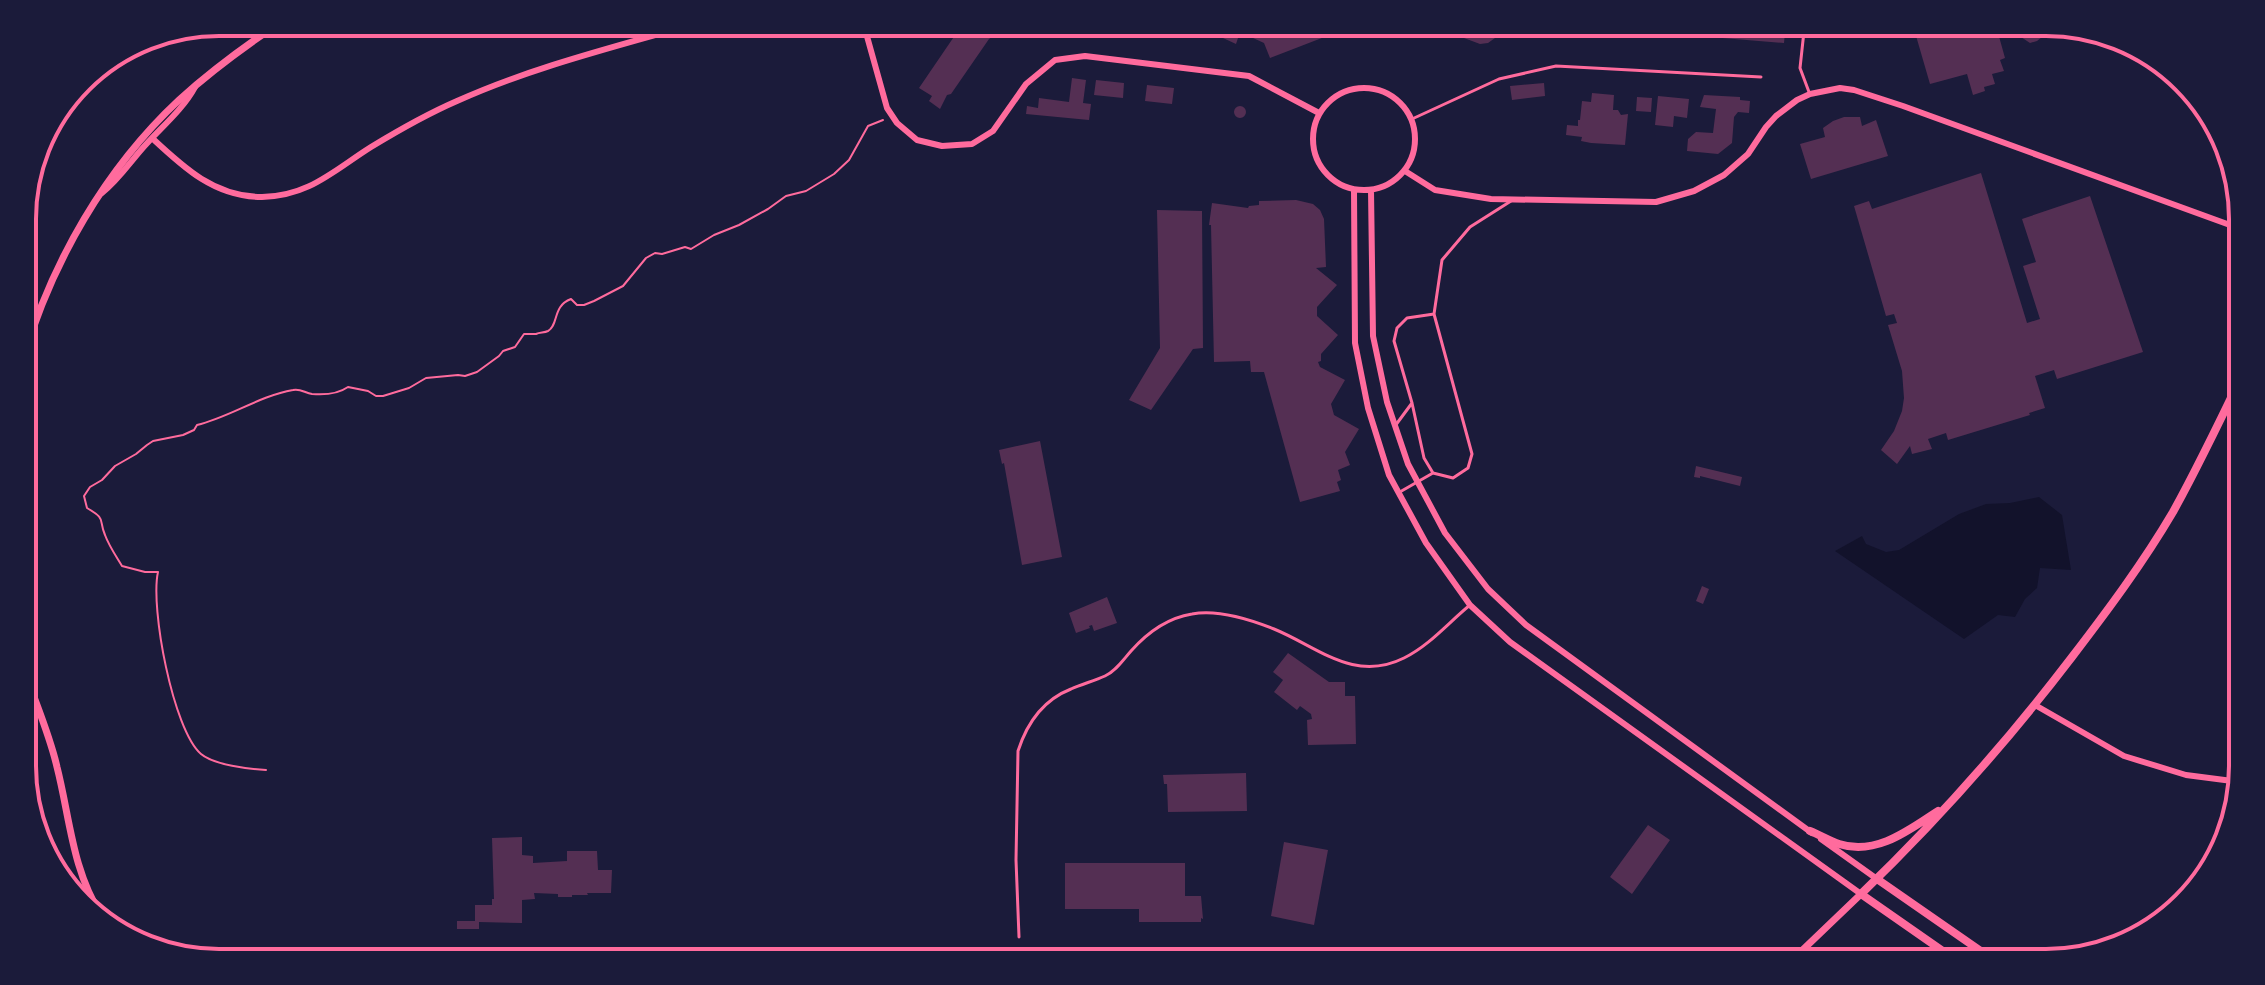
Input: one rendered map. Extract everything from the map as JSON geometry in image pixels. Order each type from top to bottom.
[{"type":"main road","points":[[1940,949],[1861,894],[1979,773],[2112,605],[2159,533],[2206,451],[2229,402]]},
{"type":"main road","points":[[1810,831],[1839,844],[1871,846],[1891,841],[1952,801]]},
{"type":"main road","points":[[1877,879],[1978,949]]},
{"type":"street","points":[[36,324],[52,280],[77,231],[141,140],[195,87],[261,36]]},
{"type":"street","points":[[152,138],[185,169],[216,187],[250,196],[285,195],[319,182],[401,129],[482,90],[549,65],[652,36]]},
{"type":"street","points":[[867,36],[882,94],[892,117],[917,140],[942,146],[972,144],[993,131],[1026,84],[1055,60],[1085,56],[1249,76],[1319,113]]},
{"type":"street","points":[[100,195],[117,181],[187,101],[195,87]]},
{"type":"street","points":[[1359,87],[1375,88],[1391,94],[1412,119],[1415,146],[1405,171],[1395,180],[1371,190],[1354,190],[1326,174],[1317,160],[1313,128],[1319,113],[1343,91],[1359,87]]},
{"type":"street","points":[[1405,171],[1435,190],[1491,199],[1656,202],[1694,191],[1727,173],[1748,154],[1776,116],[1797,100],[1840,88],[1854,90],[2229,225]]},
{"type":"street","points":[[1354,190],[1355,343],[1368,408],[1389,475],[1426,543],[1470,605],[1510,642],[1861,894],[1804,949]]},
{"type":"street","points":[[1371,190],[1373,336],[1387,402],[1408,464],[1445,533],[1488,589],[1526,625],[1877,879]]},
{"type":"street","points":[[36,703],[56,761],[78,867],[91,898]]},
{"type":"street","points":[[2035,705],[2124,756],[2186,775],[2229,781]]},
{"type":"lane","points":[[1803,36],[1800,68],[1810,94]]},
{"type":"lane","points":[[1412,119],[1499,79],[1556,66],[1761,77]]},
{"type":"lane","points":[[1434,314],[1407,318],[1397,328],[1394,341],[1424,458],[1433,473],[1448,478],[1460,475],[1468,468],[1472,454],[1434,314],[1442,260],[1470,227],[1514,199]]},
{"type":"lane","points":[[1395,426],[1412,403]]},
{"type":"lane","points":[[1398,493],[1433,473]]},
{"type":"lane","points":[[1019,937],[1016,860],[1018,751],[1032,720],[1057,695],[1112,672],[1152,631],[1188,614],[1221,613],[1275,629],[1332,659],[1354,665],[1376,666],[1401,660],[1416,651],[1470,605]]},
{"type":"path","points":[[266,770],[215,761],[194,747],[181,722],[158,624],[158,572],[122,566],[103,532],[104,523],[87,508],[84,496],[90,487],[153,441],[183,435],[197,425],[294,389],[311,394],[331,394],[348,387],[383,396],[409,388],[426,378],[465,376],[477,372],[503,351],[515,347],[524,334],[536,334],[552,328],[559,308],[566,300],[571,299],[577,305],[594,301],[623,286],[646,258],[655,253],[685,247],[691,249],[768,209],[786,196],[806,191],[834,174],[849,160],[868,126],[892,117]]},
{"type":"shaded area","points":[[2039,497],[2062,515],[2071,570],[2040,568],[2037,588],[2025,599],[2015,617],[1998,615],[1964,639],[1835,551],[1862,536],[1866,544],[1886,552],[1899,550],[1959,514],[1986,504]]},
{"type":"building","points":[[954,36],[993,36],[951,94],[947,95],[940,109],[929,101],[932,96],[919,88]]},
{"type":"building","points":[[1224,36],[1239,36],[1236,44]]},
{"type":"building","points":[[1249,36],[1327,36],[1270,58],[1264,43]]},
{"type":"building","points":[[1462,36],[1496,36],[1488,43],[1480,44]]},
{"type":"building","points":[[1698,36],[1785,36],[1784,43]]},
{"type":"building","points":[[1916,36],[1999,36],[2005,58],[2000,60],[2004,71],[1992,74],[1995,84],[1984,87],[1985,91],[1973,95],[1967,74],[1930,84]]},
{"type":"building","points":[[2021,36],[2043,36],[2030,43]]},
{"type":"building","points":[[1072,78],[1086,80],[1083,103],[1091,104],[1089,120],[1026,114],[1027,106],[1038,108],[1039,98],[1069,102]]},
{"type":"building","points":[[1096,80],[1124,83],[1123,98],[1094,95]]},
{"type":"building","points":[[1544,83],[1545,96],[1512,100],[1510,86]]},
{"type":"building","points":[[1147,85],[1174,88],[1172,104],[1145,101]]},
{"type":"building","points":[[1592,93],[1614,95],[1613,110],[1618,110],[1621,115],[1628,114],[1625,145],[1591,143],[1581,141],[1582,137],[1566,135],[1567,125],[1578,126],[1582,101],[1591,102]]},
{"type":"building","points":[[1704,95],[1740,97],[1740,100],[1750,101],[1749,113],[1738,112],[1734,117],[1732,143],[1718,154],[1687,151],[1688,139],[1696,132],[1713,133],[1716,109],[1700,107]]},
{"type":"building","points":[[1658,96],[1689,99],[1687,118],[1674,116],[1673,127],[1655,125]]},
{"type":"building","points":[[1637,97],[1652,98],[1651,112],[1636,111]]},
{"type":"building","points":[[1235,107],[1245,107],[1245,117],[1235,117]]},
{"type":"building","points":[[1844,117],[1860,117],[1862,126],[1876,120],[1888,156],[1811,179],[1800,144],[1825,137],[1823,128]]},
{"type":"building","points":[[1981,173],[2027,323],[2040,319],[2023,266],[2036,262],[2022,219],[2090,196],[2143,352],[2057,379],[2054,370],[2035,376],[2045,408],[1948,440],[1946,433],[1928,439],[1932,449],[1912,454],[1910,446],[1897,464],[1881,450],[1894,431],[1904,398],[1902,371],[1888,325],[1897,323],[1894,314],[1886,316],[1854,206],[1869,201],[1872,209]]},
{"type":"building","points":[[1296,200],[1313,204],[1324,219],[1326,267],[1316,268],[1337,285],[1317,307],[1317,316],[1338,335],[1318,362],[1320,367],[1345,380],[1331,404],[1334,415],[1359,429],[1345,452],[1350,465],[1338,470],[1340,491],[1300,502],[1264,372],[1251,372],[1250,361],[1214,362],[1209,225],[1212,203],[1248,208],[1259,205],[1259,201]]},
{"type":"building","points":[[1157,210],[1202,211],[1203,348],[1193,349],[1151,410],[1129,400],[1160,348]]},
{"type":"building","points":[[1040,441],[1062,557],[1022,565],[999,450]]},
{"type":"building","points":[[1696,466],[1742,477],[1740,486],[1694,477]]},
{"type":"building","points":[[1702,586],[1709,589],[1703,604],[1696,601]]},
{"type":"building","points":[[1107,597],[1117,623],[1094,631],[1092,625],[1076,633],[1069,613]]},
{"type":"building","points":[[1288,653],[1329,682],[1345,682],[1345,696],[1355,696],[1356,744],[1308,745],[1307,720],[1312,719],[1311,714],[1300,706],[1297,710],[1274,692],[1283,680],[1273,672]]},
{"type":"building","points":[[1246,773],[1247,811],[1168,812],[1167,784],[1164,784],[1163,775]]},
{"type":"building","points":[[1648,825],[1670,840],[1632,894],[1610,877]]},
{"type":"building","points":[[522,837],[522,855],[533,856],[533,863],[567,861],[567,851],[597,851],[598,870],[612,870],[611,893],[558,897],[558,894],[534,893],[535,899],[522,900],[522,923],[479,922],[479,929],[457,929],[457,921],[475,921],[475,905],[492,905],[492,838]]},
{"type":"building","points":[[1284,842],[1328,850],[1314,925],[1271,916]]},
{"type":"building","points":[[1065,863],[1185,863],[1185,896],[1201,896],[1203,919],[1201,922],[1139,922],[1139,909],[1065,909]]}]
